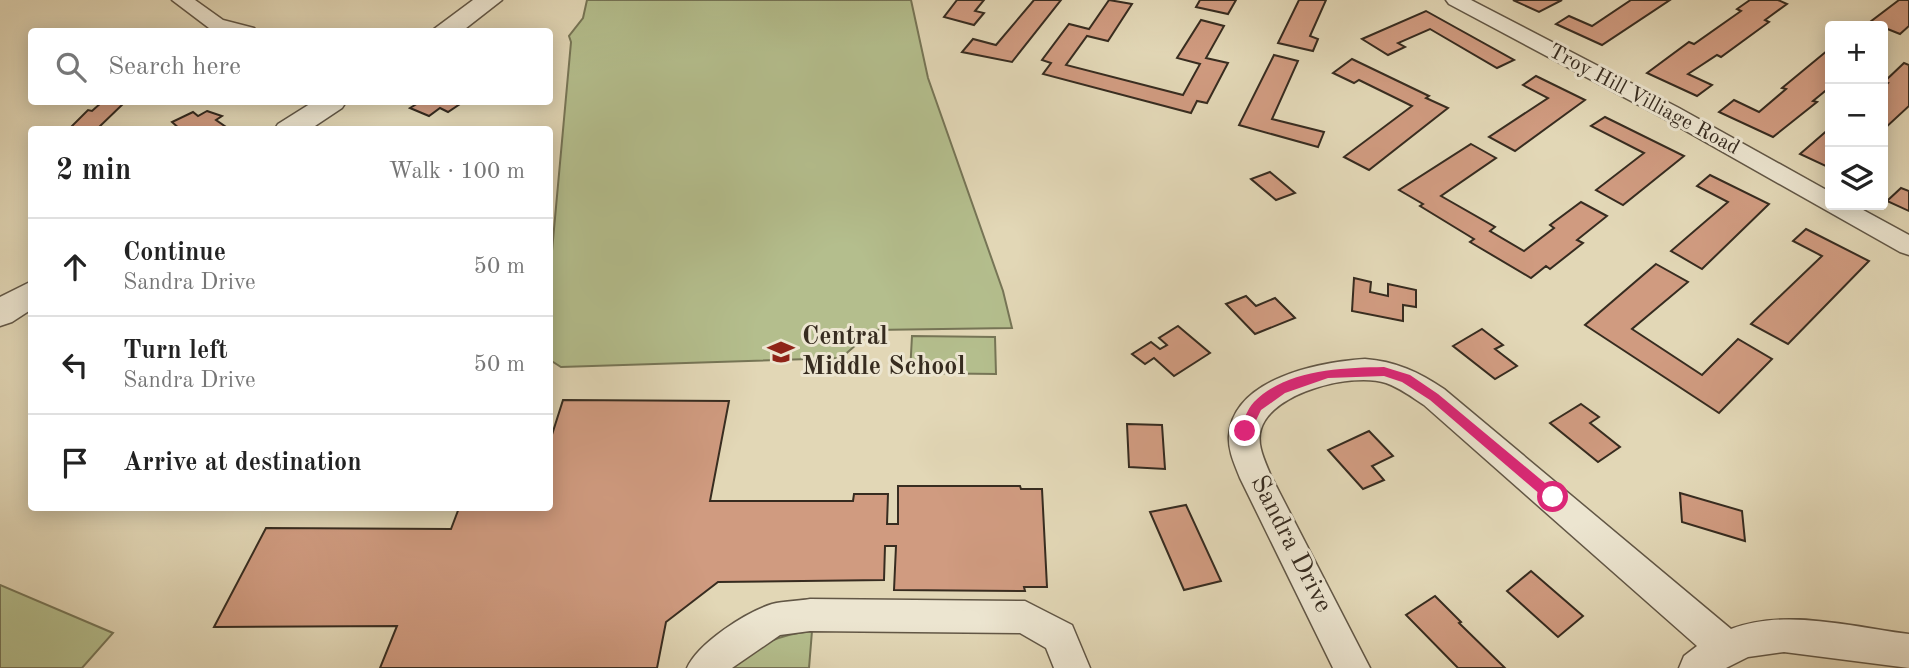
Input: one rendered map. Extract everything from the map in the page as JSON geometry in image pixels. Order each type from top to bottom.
[{"type":"street","points":[[182,0],[216,23],[233,28]]},
{"type":"street","points":[[449,28],[490,0]]},
{"type":"street","name":"Troy Hill Villiage Road","points":[[1456,0],[1671,113],[1825,199]]},
{"type":"street","points":[[294,126],[327,105]]},
{"type":"street","points":[[1844,210],[1909,246]]},
{"type":"street","points":[[0,313],[28,296]]},
{"type":"street","name":"Sandra Drive","points":[[1352,668],[1256,478],[1244,446],[1245,431],[1257,407],[1281,390],[1304,381],[1328,373],[1349,371],[1384,372],[1406,379],[1434,397],[1725,647]]},
{"type":"street","points":[[705,668],[713,659],[752,631],[774,620],[794,616],[1025,617],[1065,652]]},
{"type":"street","points":[[1697,668],[1725,647],[1763,636],[1783,635],[1909,651]]},
{"type":"green space","points":[[587,0],[911,0],[928,78],[1003,291],[1012,328],[873,330],[841,358],[561,367],[553,362],[553,240],[571,42],[569,36],[583,18]]},
{"type":"green space","points":[[912,336],[995,337],[996,374],[910,373]]},
{"type":"green space","points":[[0,585],[113,633],[82,668],[0,668]]},
{"type":"green space","points":[[812,631],[809,668],[729,668],[768,642]]},
{"type":"building","points":[[957,0],[984,0],[975,11],[984,13],[974,25],[944,17]]},
{"type":"building","points":[[1034,0],[1061,0],[1012,62],[962,52],[973,39],[996,45]]},
{"type":"building","points":[[1109,0],[1132,4],[1108,41],[1087,36],[1066,65],[1183,95],[1200,64],[1177,58],[1201,20],[1224,26],[1206,58],[1228,63],[1207,103],[1197,101],[1191,113],[1043,74],[1051,63],[1042,60],[1069,24],[1089,29]]},
{"type":"building","points":[[1200,0],[1236,0],[1228,14],[1196,7]]},
{"type":"building","points":[[1299,0],[1326,0],[1310,36],[1318,39],[1313,51],[1278,43]]},
{"type":"building","points":[[1513,0],[1562,0],[1539,12]]},
{"type":"building","points":[[1631,0],[1670,0],[1602,45],[1556,24],[1569,16],[1592,26]]},
{"type":"building","points":[[1750,0],[1778,0],[1787,4],[1765,20],[1769,22],[1721,57],[1717,55],[1688,74],[1712,85],[1697,96],[1647,73],[1689,42],[1694,44],[1741,11],[1737,9]]},
{"type":"building","points":[[1899,0],[1909,0],[1909,26],[1900,34],[1888,29],[1888,21],[1871,21]]},
{"type":"building","points":[[1426,11],[1514,60],[1497,68],[1430,29],[1398,43],[1405,47],[1388,55],[1362,39]]},
{"type":"building","points":[[1825,52],[1825,91],[1813,101],[1817,102],[1773,137],[1719,112],[1734,100],[1759,112],[1786,89],[1782,88]]},
{"type":"building","points":[[1274,55],[1298,61],[1272,119],[1324,132],[1318,147],[1239,125]]},
{"type":"building","points":[[1352,59],[1448,108],[1369,170],[1344,157],[1412,106],[1359,80],[1354,83],[1333,73]]},
{"type":"building","points":[[1904,63],[1909,65],[1909,106],[1888,125],[1888,83],[1888,78]]},
{"type":"building","points":[[1536,76],[1585,100],[1515,151],[1489,137],[1548,98],[1523,85]]},
{"type":"building","points":[[99,105],[122,105],[100,126],[72,126],[88,110],[92,111]]},
{"type":"building","points":[[415,105],[458,105],[448,112],[440,108],[429,116],[410,108]]},
{"type":"building","points":[[207,111],[222,116],[216,120],[225,126],[176,126],[172,122],[193,112],[198,116]]},
{"type":"building","points":[[1605,117],[1684,156],[1623,205],[1596,190],[1644,153],[1591,126]]},
{"type":"building","points":[[1825,132],[1825,166],[1800,154]]},
{"type":"building","points":[[1471,144],[1496,158],[1441,196],[1495,227],[1490,231],[1524,251],[1554,228],[1550,225],[1581,202],[1607,216],[1577,240],[1583,243],[1550,269],[1546,266],[1531,278],[1470,242],[1474,239],[1399,190]]},
{"type":"building","points":[[1270,172],[1295,193],[1276,200],[1251,179]]},
{"type":"building","points":[[1710,175],[1769,204],[1702,269],[1671,251],[1728,202],[1697,186]]},
{"type":"building","points":[[1901,188],[1909,191],[1909,211],[1888,201]]},
{"type":"building","points":[[1806,229],[1869,261],[1788,344],[1751,324],[1822,256],[1793,241]]},
{"type":"building","points":[[1656,264],[1688,282],[1632,329],[1702,375],[1738,339],[1772,359],[1719,413],[1585,325]]},
{"type":"building","points":[[1354,278],[1371,282],[1370,292],[1388,296],[1388,284],[1416,290],[1416,307],[1403,305],[1403,321],[1352,311]]},
{"type":"building","points":[[1246,296],[1256,306],[1275,298],[1295,318],[1255,334],[1226,304]]},
{"type":"building","points":[[1178,326],[1210,353],[1174,376],[1154,358],[1145,364],[1132,354],[1151,342],[1160,349],[1167,345],[1159,338]]},
{"type":"building","points":[[1482,329],[1503,345],[1495,349],[1517,366],[1495,379],[1453,346]]},
{"type":"building","name":"Central Middle School","points":[[563,400],[729,401],[710,501],[853,501],[854,494],[888,494],[887,524],[898,524],[898,486],[1020,486],[1021,489],[1042,489],[1047,587],[1024,587],[1025,591],[894,590],[896,546],[885,546],[884,580],[718,582],[666,622],[657,668],[380,668],[397,626],[214,627],[266,528],[451,529],[458,511],[553,511],[553,432]]},
{"type":"building","points":[[1581,404],[1599,417],[1590,423],[1620,447],[1598,462],[1550,423]]},
{"type":"building","points":[[1127,424],[1162,425],[1165,469],[1129,467]]},
{"type":"building","points":[[1369,431],[1393,456],[1372,466],[1384,480],[1363,489],[1328,450]]},
{"type":"building","points":[[1680,493],[1742,511],[1745,541],[1682,522]]},
{"type":"building","points":[[1186,505],[1221,581],[1184,590],[1150,512]]},
{"type":"building","points":[[1531,571],[1583,616],[1558,637],[1507,591]]},
{"type":"building","points":[[1435,596],[1505,668],[1458,668],[1406,615]]},
{"type":"place","name":"Central Middle School","points":[[781,352]]},
{"type":"route","points":[[1245,431],[1249,418],[1257,407],[1281,390],[1328,373],[1371,370],[1384,372],[1406,379],[1434,397],[1553,497]]}]
